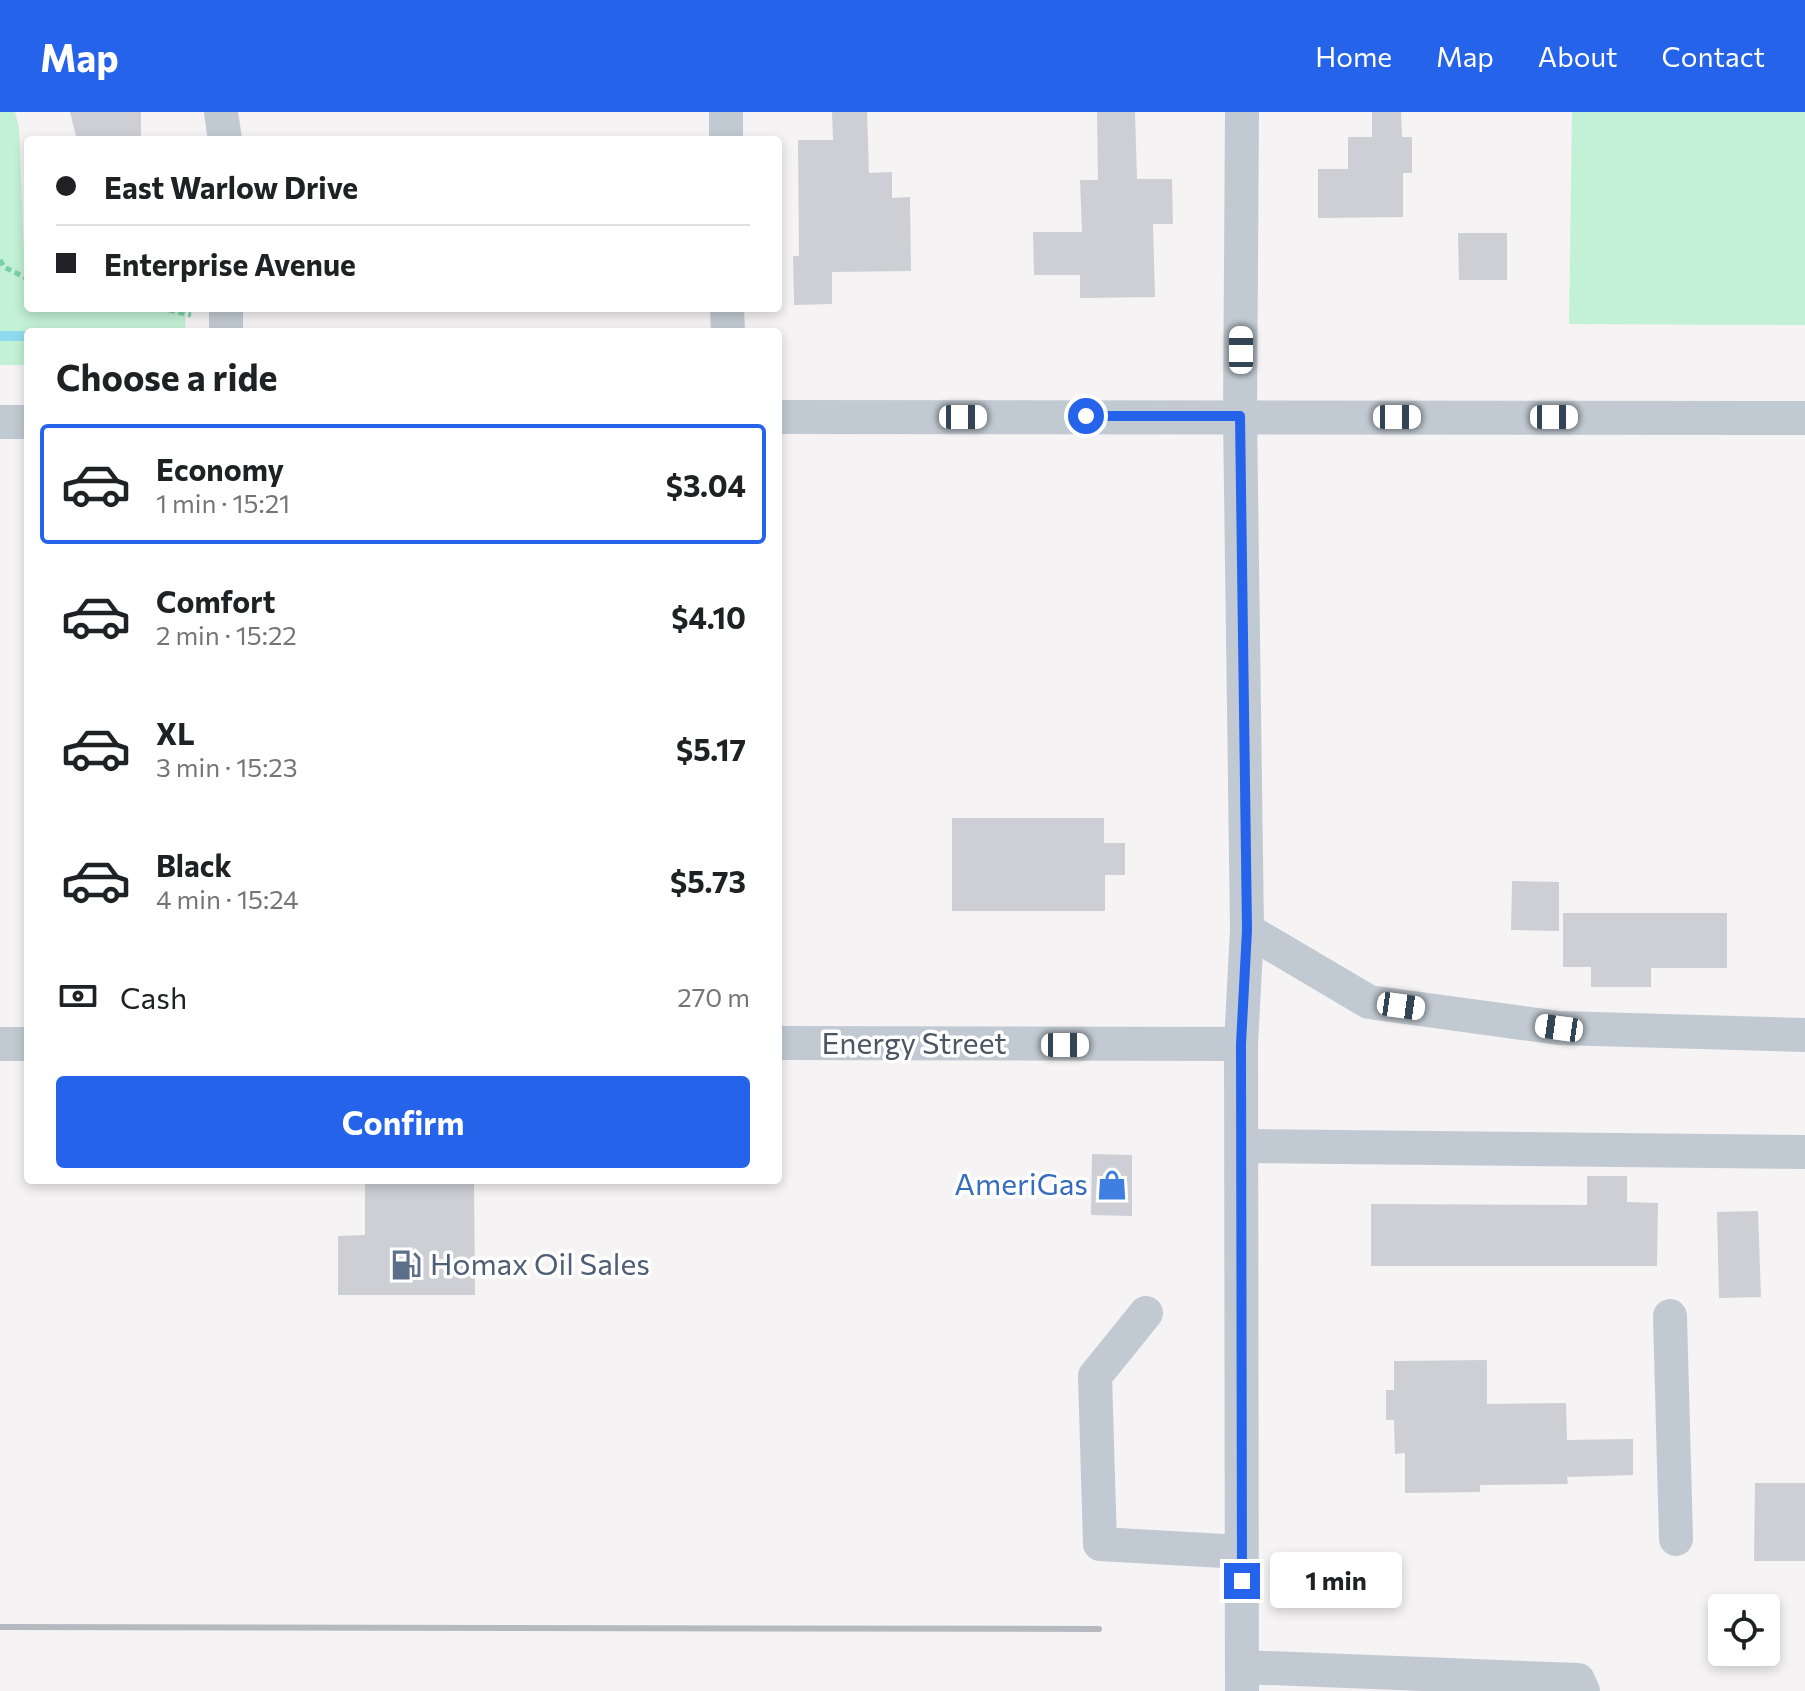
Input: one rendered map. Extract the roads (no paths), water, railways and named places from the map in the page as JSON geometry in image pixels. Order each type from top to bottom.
[{"type":"street","points":[[221,112],[224,136]]},
{"type":"street","points":[[726,112],[726,136]]},
{"type":"street","points":[[1242,112],[1240,416],[1247,930],[1241,1044],[1242,1679],[1578,1680],[1583,1691]]},
{"type":"street","points":[[782,417],[1805,418]]},
{"type":"street","points":[[0,422],[24,422]]},
{"type":"street","points":[[1247,930],[1369,1002],[1559,1028],[1805,1035]]},
{"type":"street","name":"Energy Street","points":[[782,1043],[1241,1044]]},
{"type":"street","points":[[0,1044],[24,1044]]},
{"type":"street","points":[[1241,1146],[1805,1152]]},
{"type":"street","points":[[1146,1313],[1095,1376],[1100,1544],[1241,1552]]},
{"type":"street","points":[[1670,1316],[1676,1539]]},
{"type":"waterway","points":[[0,336],[24,336]]},
{"type":"railway","points":[[0,1627],[1099,1629]]},
{"type":"place","name":"AmeriGas","points":[[1112,1185]]},
{"type":"place","name":"Homax Oil Sales","points":[[406,1265]]}]
